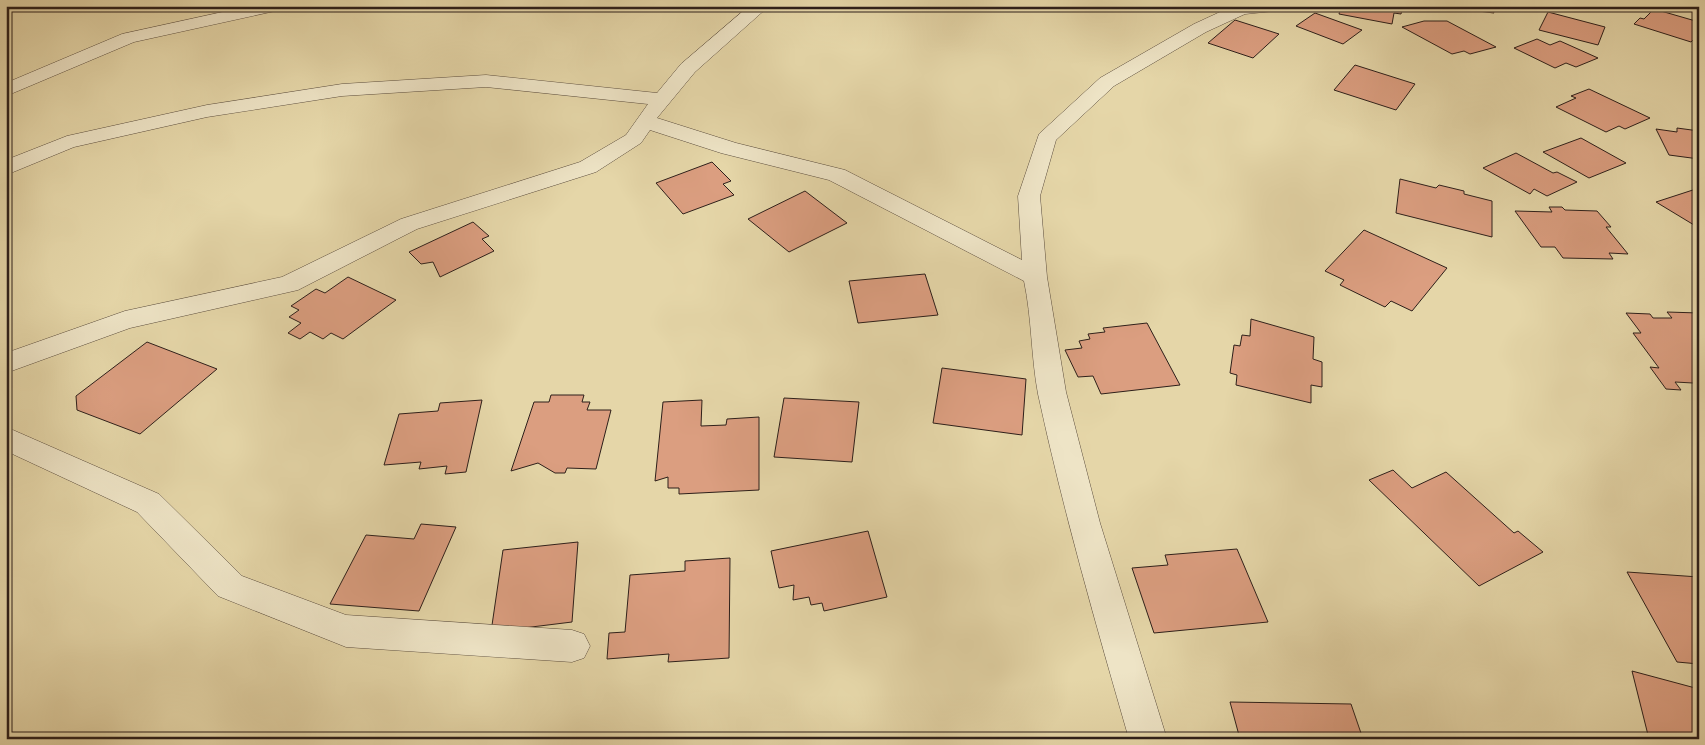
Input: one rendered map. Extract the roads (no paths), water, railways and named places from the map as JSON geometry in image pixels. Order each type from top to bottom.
[{"type":"street","points":[[6,90],[128,38],[275,6]]},
{"type":"street","points":[[6,363],[124,320],[289,284],[409,224],[588,167],[634,139],[644,121],[688,68],[760,6]]},
{"type":"street","points":[[1148,739],[1106,601],[1052,391],[1042,302],[1035,277],[1029,196],[1046,138],[1107,82],[1200,28],[1241,9],[1277,6]]},
{"type":"street","points":[[6,168],[67,142],[208,111],[342,90],[486,82],[662,99]]},
{"type":"street","points":[[644,121],[729,148],[837,174],[1035,277]]},
{"type":"street","points":[[6,438],[148,502],[230,586],[346,631],[572,646]]}]
